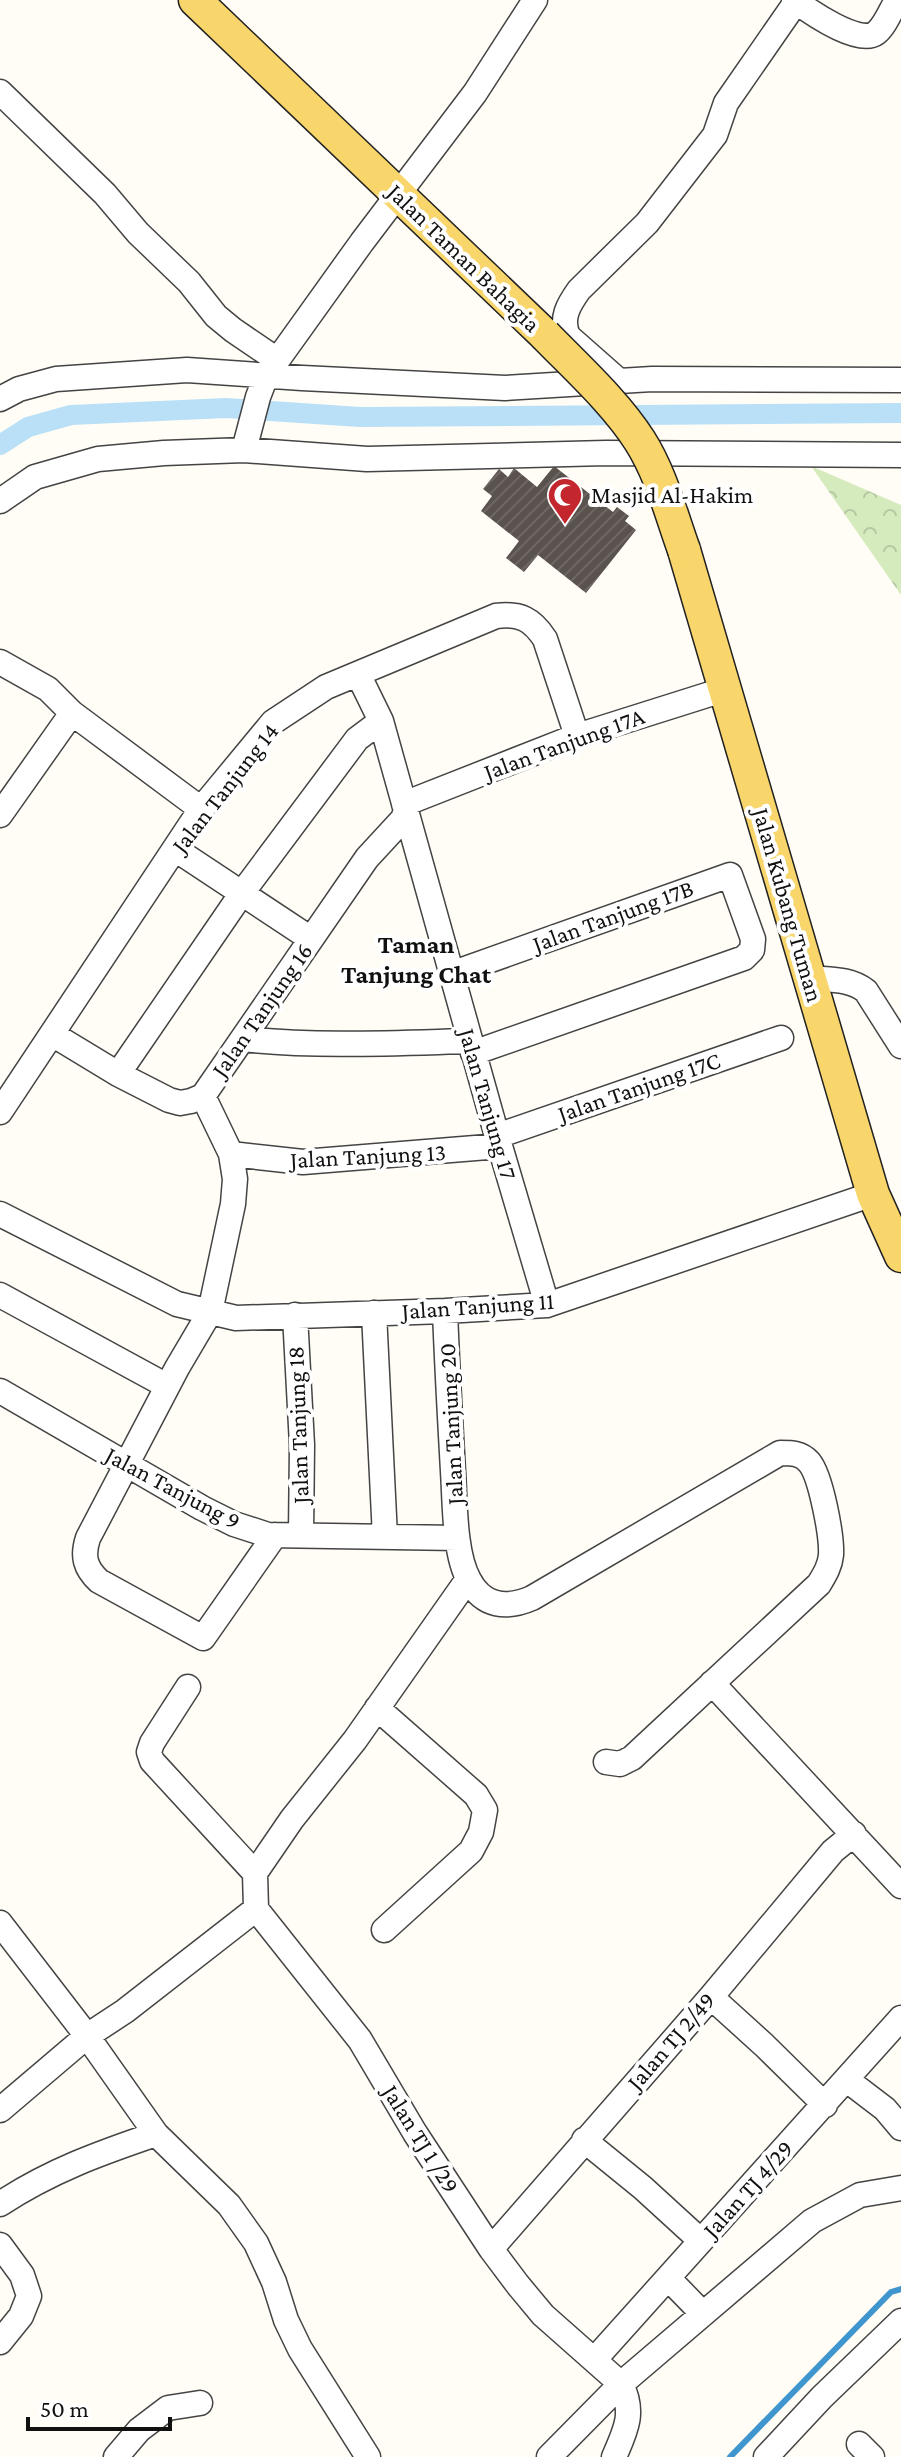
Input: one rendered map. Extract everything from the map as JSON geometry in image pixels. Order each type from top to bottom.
[{"type":"main road","name":"Jalan Taman Bahagia","points":[[195,0],[545,335],[602,395],[640,442],[665,497],[684,550]]},
{"type":"main road","name":"Jalan Kubang Tuman","points":[[684,550],[873,1194],[901,1256]]},
{"type":"street","points":[[247,441],[267,378],[475,93],[535,0]]},
{"type":"street","points":[[619,381],[568,336],[564,326],[570,302],[647,223],[715,135],[726,103],[795,1],[828,22],[866,38],[879,30],[897,0]]},
{"type":"street","points":[[0,92],[105,194],[138,233],[189,282],[216,316],[233,330],[267,378]]},
{"type":"street","points":[[0,399],[19,389],[56,379],[187,370],[267,378],[505,388],[652,379],[901,380]]},
{"type":"street","points":[[0,501],[35,477],[98,459],[247,441],[367,459],[606,453],[901,455]]},
{"type":"street","name":"Jalan Tanjung 14","points":[[0,1112],[201,809],[273,722],[326,687],[496,616],[509,614],[524,617],[537,626],[545,639],[577,736]]},
{"type":"street","points":[[0,662],[48,689],[72,713],[201,809]]},
{"type":"street","name":"Jalan Tanjung 17","points":[[358,674],[381,721],[547,1305]]},
{"type":"street","name":"Jalan Tanjung 17A","points":[[405,807],[577,736],[726,689]]},
{"type":"street","points":[[0,815],[72,713]]},
{"type":"street","points":[[118,1074],[242,893],[357,739],[381,721]]},
{"type":"street","name":"Jalan Tanjung 16","points":[[203,1096],[367,858],[403,819],[405,807]]},
{"type":"street","points":[[175,849],[311,939]]},
{"type":"street","name":"Jalan Tanjung 17B","points":[[451,974],[730,875],[753,939],[749,955],[472,1047]]},
{"type":"street","points":[[810,978],[853,982],[866,991],[901,1046]]},
{"type":"street","points":[[52,1034],[118,1074],[169,1100],[180,1103],[203,1096],[231,1154],[235,1179],[233,1204],[210,1312],[167,1386],[88,1538],[84,1559],[88,1571],[99,1581],[203,1638],[275,1535]]},
{"type":"street","name":"Jalan Tanjung 17C","points":[[498,1141],[781,1038]]},
{"type":"street","points":[[243,1039],[281,1043],[472,1047]]},
{"type":"street","name":"Jalan Tanjung 13","points":[[231,1154],[303,1162],[498,1141]]},
{"type":"street","name":"Jalan Tanjung 11","points":[[0,1214],[177,1304],[236,1318],[547,1305],[873,1194]]},
{"type":"street","points":[[0,1295],[167,1386]]},
{"type":"street","name":"Jalan Tanjung 20","points":[[445,1311],[457,1538],[468,1579]]},
{"type":"street","points":[[374,1313],[385,1537]]},
{"type":"street","name":"Jalan Tanjung 18","points":[[295,1315],[302,1445],[301,1535]]},
{"type":"street","name":"Jalan Tanjung 9","points":[[0,1391],[234,1524],[268,1535],[457,1538]]},
{"type":"street","points":[[0,2110],[87,2036],[136,2003],[256,1909],[255,1873],[468,1579],[481,1595],[498,1604],[516,1605],[780,1453],[796,1453],[810,1464],[824,1503],[831,1553],[828,1569],[819,1584],[632,1758],[620,1764],[606,1762]]},
{"type":"street","points":[[712,1683],[901,1886]]},
{"type":"street","points":[[188,1687],[152,1743],[149,1752],[152,1761],[255,1873]]},
{"type":"street","points":[[377,1708],[476,1795],[485,1810],[481,1832],[471,1851],[384,1930]]},
{"type":"street","name":"Jalan TJ 2/49","points":[[491,2249],[711,1997],[833,1851],[854,1834]]},
{"type":"street","name":"Jalan TJ 1 /29","points":[[256,1909],[360,2040],[415,2133],[491,2249],[543,2315],[621,2384]]},
{"type":"street","points":[[0,1923],[87,2036],[156,2134],[229,2205],[256,2243],[300,2349],[368,2457]]},
{"type":"street","points":[[711,1997],[825,2105]]},
{"type":"street","name":"Jalan TJ 4/29","points":[[595,2359],[901,2018]]},
{"type":"street","points":[[847,2080],[877,2102],[901,2128]]},
{"type":"street","points":[[0,2204],[48,2175],[96,2154],[156,2134]]},
{"type":"street","points":[[584,2140],[701,2241]]},
{"type":"street","points":[[549,2457],[621,2384],[812,2221],[860,2195],[901,2188]]},
{"type":"street","points":[[0,2245],[22,2275],[29,2296],[21,2316],[0,2342]]},
{"type":"street","points":[[669,2279],[703,2314]]},
{"type":"street","points":[[766,2457],[822,2397],[901,2321]]},
{"type":"street","points":[[614,2457],[629,2418],[628,2399],[621,2384]]},
{"type":"street","points":[[116,2457],[139,2430],[168,2408],[200,2403]]},
{"type":"green space","points":[[811,466],[901,505],[901,595]]},
{"type":"building","name":"Masjid Al-Hakim","points":[[554,466],[613,512],[617,507],[629,516],[625,521],[636,530],[586,593],[538,555],[524,572],[506,558],[519,541],[481,511],[492,496],[483,489],[499,469],[508,477],[514,468],[537,487]]},
{"type":"waterway","points":[[0,445],[28,427],[71,415],[226,408],[360,417],[901,413]]},
{"type":"waterway","points":[[730,2457],[891,2292],[901,2289]]},
{"type":"place","name":"Masjid Al-Hakim","points":[[565,526]]},
{"type":"district","name":"Taman Tanjung Chat","points":[[416,959]]}]
